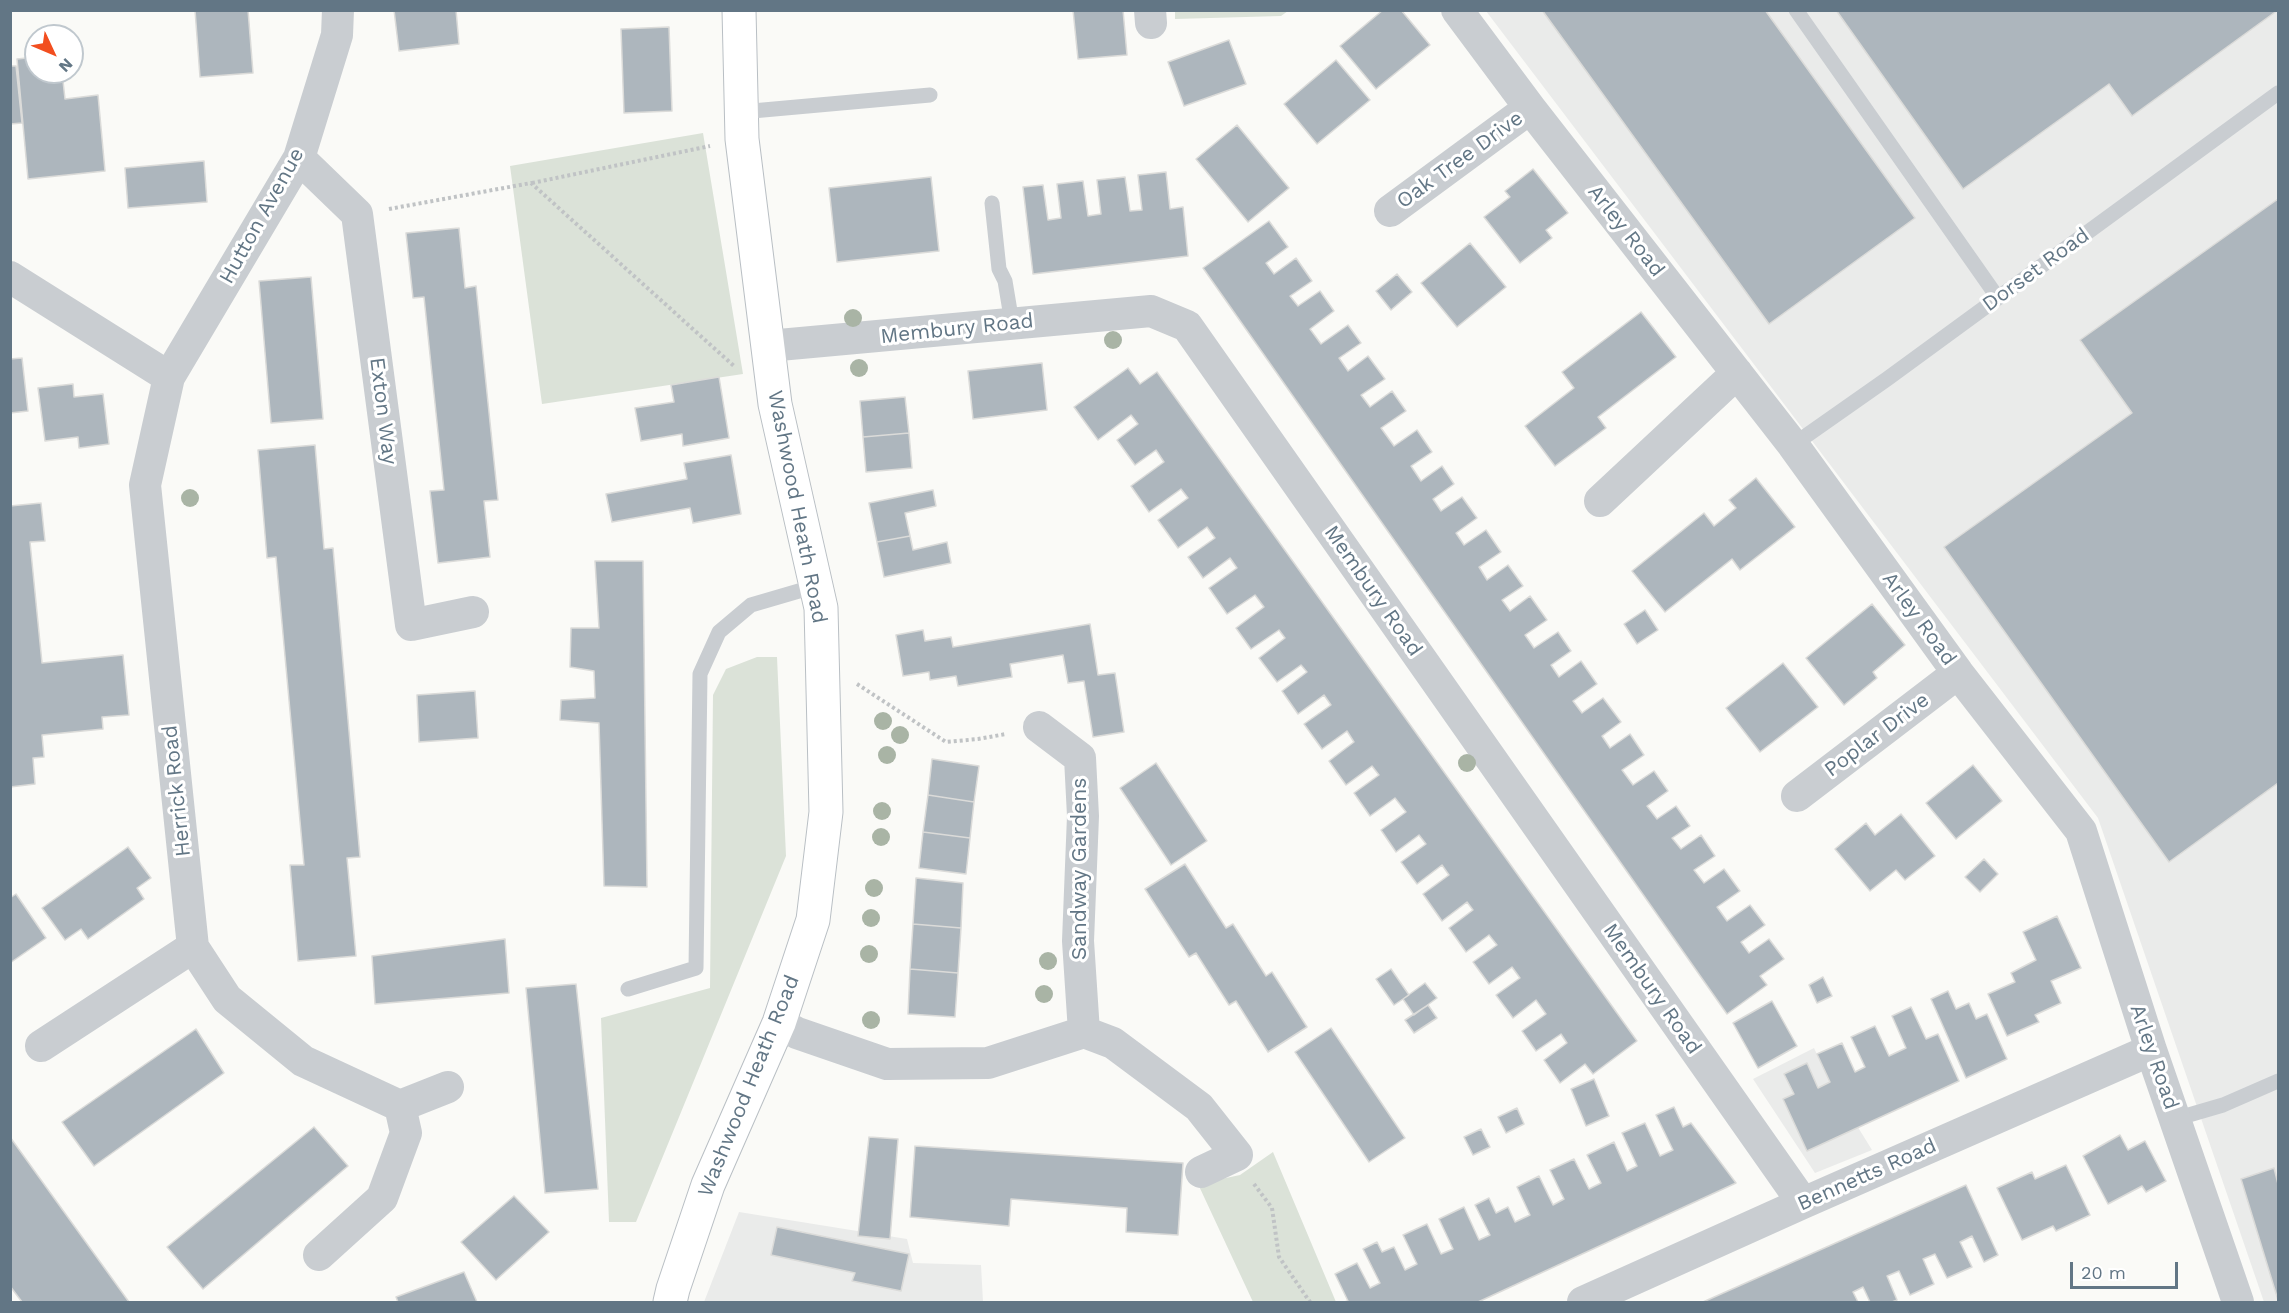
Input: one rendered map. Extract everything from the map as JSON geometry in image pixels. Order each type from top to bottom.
[{"type":"main road","name":"Washwood Heath Road","points":[[670,1302],[708,1185],[779,1023],[813,921],[826,812],[821,608],[775,404],[742,125],[739,10]]},
{"type":"street","name":"Hutton Avenue","points":[[170,377],[299,158],[337,35],[338,10]]},
{"type":"street","name":"Arley Road","points":[[1457,10],[1530,108],[1792,445],[1958,673],[2081,831],[2151,1050],[2238,1302]]},
{"type":"street","name":"Oak Tree Drive","points":[[1390,211],[1530,108]]},
{"type":"street","points":[[299,158],[357,214]]},
{"type":"street","name":"Exton Way","points":[[357,214],[411,625],[473,612]]},
{"type":"street","points":[[10,277],[170,377]]},
{"type":"street","name":"Membury Road","points":[[768,346],[1151,311],[1187,326],[1803,1203]]},
{"type":"street","points":[[1600,501],[1737,373]]},
{"type":"street","name":"Herrick Road","points":[[170,377],[145,485],[193,947],[227,999],[303,1061],[400,1106]]},
{"type":"street","name":"Poplar Drive","points":[[1797,796],[1958,673]]},
{"type":"street","name":"Sandway Gardens","points":[[1039,727],[1080,758],[1083,816],[1078,941],[1084,1032]]},
{"type":"street","points":[[41,1047],[193,947]]},
{"type":"street","points":[[779,1023],[797,1033],[887,1064],[988,1063],[1084,1032],[1113,1043],[1200,1107],[1237,1155],[1201,1172]]},
{"type":"street","name":"Bennetts Road","points":[[1583,1302],[2151,1050]]},
{"type":"street","points":[[319,1255],[382,1198],[406,1133],[400,1106],[448,1087]]},
{"type":"lane","points":[[1796,10],[1998,298]]},
{"type":"lane","name":"Dorset Road","points":[[1792,445],[2278,93]]},
{"type":"lane","points":[[742,125],[930,95]]},
{"type":"lane","points":[[992,203],[999,269],[1005,281],[1012,323]]},
{"type":"lane","points":[[628,989],[696,968],[700,674],[719,632],[752,605],[816,586]]},
{"type":"lane","points":[[2175,1119],[2223,1105],[2278,1081]]},
{"type":"path","points":[[357,214],[531,183],[742,125]]},
{"type":"path","points":[[531,183],[775,404]]},
{"type":"path","points":[[823,662],[946,742],[978,739],[1039,727]]},
{"type":"path","points":[[1237,1155],[1251,1180],[1272,1208],[1279,1257],[1310,1302]]},
{"type":"shaded area","points":[[1175,10],[1288,11],[1281,16],[1175,19]]},
{"type":"shaded area","points":[[1486,11],[2278,11],[2278,1302],[2264,1302],[2098,818]]},
{"type":"shaded area","points":[[703,133],[743,374],[542,404],[510,166]]},
{"type":"shaded area","points":[[757,657],[777,657],[786,856],[636,1222],[609,1222],[601,1018],[710,988],[713,695],[726,669]]},
{"type":"shaded area","points":[[1814,1048],[1830,1082],[1872,1150],[1815,1173],[1753,1079]]},
{"type":"shaded area","points":[[1273,1152],[1336,1302],[1253,1302],[1198,1184],[1240,1175]]},
{"type":"shaded area","points":[[739,1212],[907,1239],[913,1263],[981,1265],[983,1302],[704,1302]]},
{"type":"building","points":[[195,10],[248,10],[253,73],[200,77]]},
{"type":"building","points":[[394,10],[456,10],[459,44],[399,51]]},
{"type":"building","points":[[1073,10],[1123,10],[1127,55],[1078,59]]},
{"type":"building","points":[[1383,10],[1401,10],[1430,45],[1376,89],[1340,46]]},
{"type":"building","points":[[1542,10],[1765,10],[1915,218],[1769,324]]},
{"type":"building","points":[[1836,10],[2278,10],[2132,116],[2109,84],[1963,189]]},
{"type":"building","points":[[669,27],[672,111],[624,113],[621,29]]},
{"type":"building","points":[[1229,40],[1246,84],[1184,106],[1168,62]]},
{"type":"building","points":[[24,58],[24,84],[63,84],[65,99],[98,95],[105,171],[28,179],[17,59]]},
{"type":"building","points":[[1336,60],[1370,100],[1317,144],[1284,104]]},
{"type":"building","points":[[10,66],[16,66],[22,123],[10,124]]},
{"type":"building","points":[[1237,125],[1289,188],[1248,222],[1196,159]]},
{"type":"building","points":[[204,161],[207,202],[128,208],[125,168]]},
{"type":"building","points":[[1533,169],[1568,213],[1546,230],[1552,238],[1520,263],[1484,217],[1510,197],[1505,191]]},
{"type":"building","points":[[1166,172],[1170,209],[1183,207],[1188,256],[1033,274],[1023,187],[1043,185],[1048,220],[1061,218],[1057,184],[1083,181],[1088,216],[1101,214],[1097,180],[1125,177],[1130,211],[1142,210],[1138,175]]},
{"type":"building","points":[[931,177],[939,251],[837,262],[829,188]]},
{"type":"building","points":[[2278,199],[2278,783],[2169,862],[1944,547],[2132,413],[2080,340]]},
{"type":"building","points":[[1269,221],[1288,247],[1266,263],[1274,274],[1296,258],[1312,281],[1290,296],[1298,306],[1320,291],[1334,311],[1310,329],[1321,344],[1348,325],[1361,343],[1339,358],[1348,371],[1368,356],[1385,379],[1361,395],[1370,407],[1392,391],[1406,411],[1381,428],[1394,446],[1417,430],[1432,452],[1411,466],[1421,481],[1442,466],[1454,484],[1433,499],[1441,511],[1462,497],[1477,518],[1456,533],[1464,545],[1486,530],[1501,552],[1479,567],[1487,580],[1508,565],[1523,586],[1502,600],[1510,611],[1530,596],[1547,620],[1525,635],[1534,648],[1558,632],[1571,651],[1551,665],[1559,677],[1581,661],[1597,684],[1573,701],[1582,713],[1603,698],[1621,722],[1602,736],[1610,748],[1630,734],[1644,755],[1622,770],[1633,785],[1654,771],[1668,791],[1647,806],[1657,819],[1676,806],[1690,826],[1672,838],[1681,849],[1701,835],[1715,856],[1694,870],[1704,883],[1724,869],[1740,891],[1717,907],[1727,921],[1750,905],[1765,925],[1741,942],[1749,953],[1769,939],[1784,959],[1760,976],[1767,985],[1727,1014],[1203,268]]},
{"type":"building","points":[[459,228],[465,288],[476,286],[498,500],[484,501],[490,557],[438,563],[430,491],[444,490],[424,297],[413,298],[406,233]]},
{"type":"building","points":[[1470,243],[1506,287],[1457,327],[1421,283]]},
{"type":"building","points":[[1397,274],[1412,292],[1391,310],[1376,291]]},
{"type":"building","points":[[311,277],[323,419],[271,423],[259,281]]},
{"type":"building","points":[[1641,312],[1676,357],[1598,417],[1606,428],[1555,466],[1525,426],[1574,388],[1562,372]]},
{"type":"building","points":[[22,358],[28,411],[10,413],[10,359]]},
{"type":"building","points":[[1042,363],[1047,410],[973,419],[968,371]]},
{"type":"building","points":[[1128,368],[1140,384],[1157,372],[1637,1041],[1593,1074],[1585,1064],[1560,1083],[1544,1060],[1567,1043],[1561,1034],[1536,1051],[1522,1031],[1546,1014],[1536,1000],[1513,1018],[1496,995],[1520,978],[1512,967],[1489,984],[1473,962],[1497,945],[1489,935],[1466,952],[1449,928],[1473,910],[1467,902],[1442,921],[1423,894],[1449,875],[1442,865],[1417,884],[1401,862],[1426,844],[1419,835],[1396,852],[1381,830],[1406,812],[1395,798],[1370,816],[1354,793],[1379,775],[1372,766],[1346,785],[1329,761],[1354,742],[1347,731],[1322,749],[1304,724],[1331,705],[1324,695],[1298,714],[1282,691],[1307,672],[1301,665],[1277,682],[1259,658],[1285,638],[1279,630],[1251,649],[1236,628],[1264,607],[1255,595],[1227,614],[1209,588],[1237,568],[1230,558],[1203,578],[1188,557],[1215,538],[1207,527],[1178,548],[1158,520],[1188,498],[1181,489],[1149,512],[1131,486],[1164,462],[1156,450],[1135,465],[1117,440],[1138,424],[1131,415],[1098,440],[1074,407]]},
{"type":"building","points":[[719,377],[729,438],[683,446],[682,434],[641,441],[635,408],[674,402],[671,385]]},
{"type":"building","points":[[73,384],[74,397],[103,394],[109,444],[79,448],[78,437],[45,441],[38,388]]},
{"type":"building","points":[[905,397],[909,433],[863,437],[860,401]]},
{"type":"building","points":[[909,433],[912,468],[866,472],[863,437]]},
{"type":"building","points":[[315,445],[324,549],[333,548],[360,857],[347,858],[356,956],[298,961],[290,865],[304,865],[276,557],[267,558],[258,450]]},
{"type":"building","points":[[731,455],[741,514],[693,523],[690,508],[612,522],[606,494],[687,479],[684,463]]},
{"type":"building","points":[[1756,478],[1795,527],[1740,570],[1732,559],[1665,612],[1632,571],[1704,513],[1714,526],[1736,508],[1729,500]]},
{"type":"building","points":[[933,490],[936,506],[905,513],[910,536],[877,542],[869,503]]},
{"type":"building","points":[[41,503],[45,541],[30,542],[42,663],[123,655],[129,715],[102,717],[103,729],[42,735],[44,757],[33,758],[35,784],[10,787],[10,506]]},
{"type":"building","points":[[910,536],[913,550],[947,542],[951,563],[884,577],[877,542]]},
{"type":"building","points":[[595,561],[643,561],[647,887],[604,886],[599,723],[560,720],[561,700],[595,698],[594,671],[570,667],[571,628],[599,628]]},
{"type":"building","points":[[1872,604],[1905,645],[1873,672],[1877,678],[1844,705],[1806,658]]},
{"type":"building","points":[[1645,610],[1658,630],[1637,644],[1624,624]]},
{"type":"building","points":[[1090,624],[1098,675],[1115,673],[1124,732],[1093,737],[1084,681],[1068,683],[1063,655],[1010,664],[1012,677],[958,686],[956,676],[930,680],[929,672],[903,676],[896,635],[923,630],[925,641],[951,637],[953,647]]},
{"type":"building","points":[[1783,663],[1818,707],[1760,752],[1726,708]]},
{"type":"building","points":[[475,691],[478,738],[419,742],[417,695]]},
{"type":"building","points":[[932,759],[979,766],[974,802],[928,795]]},
{"type":"building","points":[[1156,763],[1207,841],[1171,865],[1120,788]]},
{"type":"building","points":[[1973,765],[2002,801],[1956,839],[1926,803]]},
{"type":"building","points":[[928,795],[974,802],[970,838],[923,832]]},
{"type":"building","points":[[1901,814],[1935,856],[1905,880],[1896,870],[1870,891],[1835,849],[1866,823],[1875,835]]},
{"type":"building","points":[[923,832],[970,838],[966,874],[919,868]]},
{"type":"building","points":[[128,847],[151,878],[137,888],[144,899],[88,939],[81,929],[65,940],[42,908]]},
{"type":"building","points":[[1984,859],[1998,874],[1980,892],[1965,877]]},
{"type":"building","points":[[1185,864],[1226,928],[1233,924],[1266,976],[1272,972],[1307,1027],[1268,1052],[1236,1001],[1229,1005],[1196,953],[1189,957],[1145,889]]},
{"type":"building","points":[[916,878],[963,883],[961,928],[913,924]]},
{"type":"building","points":[[16,894],[46,938],[10,963],[10,898]]},
{"type":"building","points":[[2057,916],[2081,968],[2051,981],[2061,1003],[2035,1015],[2039,1022],[2007,1036],[1988,994],[2015,982],[2011,973],[2036,960],[2023,932]]},
{"type":"building","points":[[913,924],[961,928],[958,973],[910,969]]},
{"type":"building","points":[[505,939],[509,993],[375,1004],[372,956]]},
{"type":"building","points":[[910,969],[958,973],[955,1017],[908,1014]]},
{"type":"building","points":[[1391,969],[1409,995],[1394,1005],[1376,979]]},
{"type":"building","points":[[1823,977],[1832,996],[1817,1003],[1809,985]]},
{"type":"building","points":[[1425,983],[1437,998],[1414,1015],[1403,999]]},
{"type":"building","points":[[576,984],[598,1189],[545,1193],[526,988]]},
{"type":"building","points":[[1948,991],[1956,1009],[1969,1003],[1976,1019],[1987,1014],[2007,1059],[1966,1078],[1931,999]]},
{"type":"building","points":[[1772,1001],[1797,1046],[1758,1068],[1733,1023]]},
{"type":"building","points":[[1428,1005],[1437,1018],[1414,1033],[1405,1020]]},
{"type":"building","points":[[1911,1007],[1926,1039],[1938,1034],[1959,1081],[1807,1151],[1783,1099],[1794,1094],[1784,1074],[1807,1063],[1818,1088],[1830,1082],[1817,1054],[1842,1043],[1855,1072],[1865,1067],[1851,1037],[1875,1026],[1889,1056],[1906,1048],[1892,1016]]},
{"type":"building","points":[[1331,1028],[1405,1138],[1369,1162],[1295,1052]]},
{"type":"building","points":[[196,1029],[224,1073],[94,1166],[62,1122]]},
{"type":"building","points":[[1594,1079],[1609,1116],[1586,1126],[1571,1089]]},
{"type":"building","points":[[1674,1107],[1683,1127],[1691,1123],[1736,1183],[1478,1302],[1344,1302],[1348,1301],[1335,1274],[1357,1263],[1370,1288],[1380,1283],[1363,1249],[1377,1242],[1382,1252],[1394,1247],[1405,1270],[1417,1264],[1403,1235],[1427,1224],[1441,1254],[1453,1249],[1439,1219],[1464,1207],[1479,1240],[1490,1235],[1475,1205],[1489,1198],[1496,1213],[1508,1207],[1515,1222],[1530,1215],[1517,1187],[1539,1176],[1553,1205],[1564,1199],[1550,1170],[1574,1159],[1589,1189],[1601,1183],[1587,1155],[1614,1142],[1627,1171],[1637,1166],[1622,1133],[1645,1123],[1660,1156],[1673,1150],[1656,1115]]},
{"type":"building","points":[[1517,1108],[1524,1124],[1506,1133],[1498,1117]]},
{"type":"building","points":[[314,1127],[348,1166],[203,1289],[167,1247]]},
{"type":"building","points":[[1481,1129],[1490,1147],[1473,1155],[1464,1137]]},
{"type":"building","points":[[2120,1135],[2128,1150],[2145,1141],[2166,1181],[2146,1192],[2142,1186],[2108,1204],[2083,1156]]},
{"type":"building","points":[[10,1137],[129,1302],[22,1302],[10,1286]]},
{"type":"building","points":[[869,1137],[898,1139],[890,1239],[858,1236]]},
{"type":"building","points":[[915,1146],[1183,1163],[1178,1235],[1126,1232],[1127,1208],[1011,1199],[1009,1226],[910,1217]]},
{"type":"building","points":[[2066,1165],[2090,1215],[2056,1231],[2053,1226],[2022,1240],[1997,1188],[2032,1172],[2035,1179]]},
{"type":"building","points":[[2274,1168],[2278,1184],[2278,1300],[2241,1179]]},
{"type":"building","points":[[1966,1185],[1998,1255],[1984,1262],[1972,1236],[1960,1242],[1972,1267],[1947,1278],[1935,1254],[1923,1259],[1934,1284],[1910,1295],[1899,1271],[1887,1276],[1897,1300],[1892,1302],[1870,1302],[1863,1287],[1853,1292],[1858,1302],[1703,1302]]},
{"type":"building","points":[[514,1196],[549,1232],[496,1280],[461,1242]]},
{"type":"building","points":[[777,1227],[909,1254],[901,1291],[852,1281],[855,1273],[771,1255]]},
{"type":"building","points":[[464,1272],[477,1302],[398,1302],[396,1297]]}]
